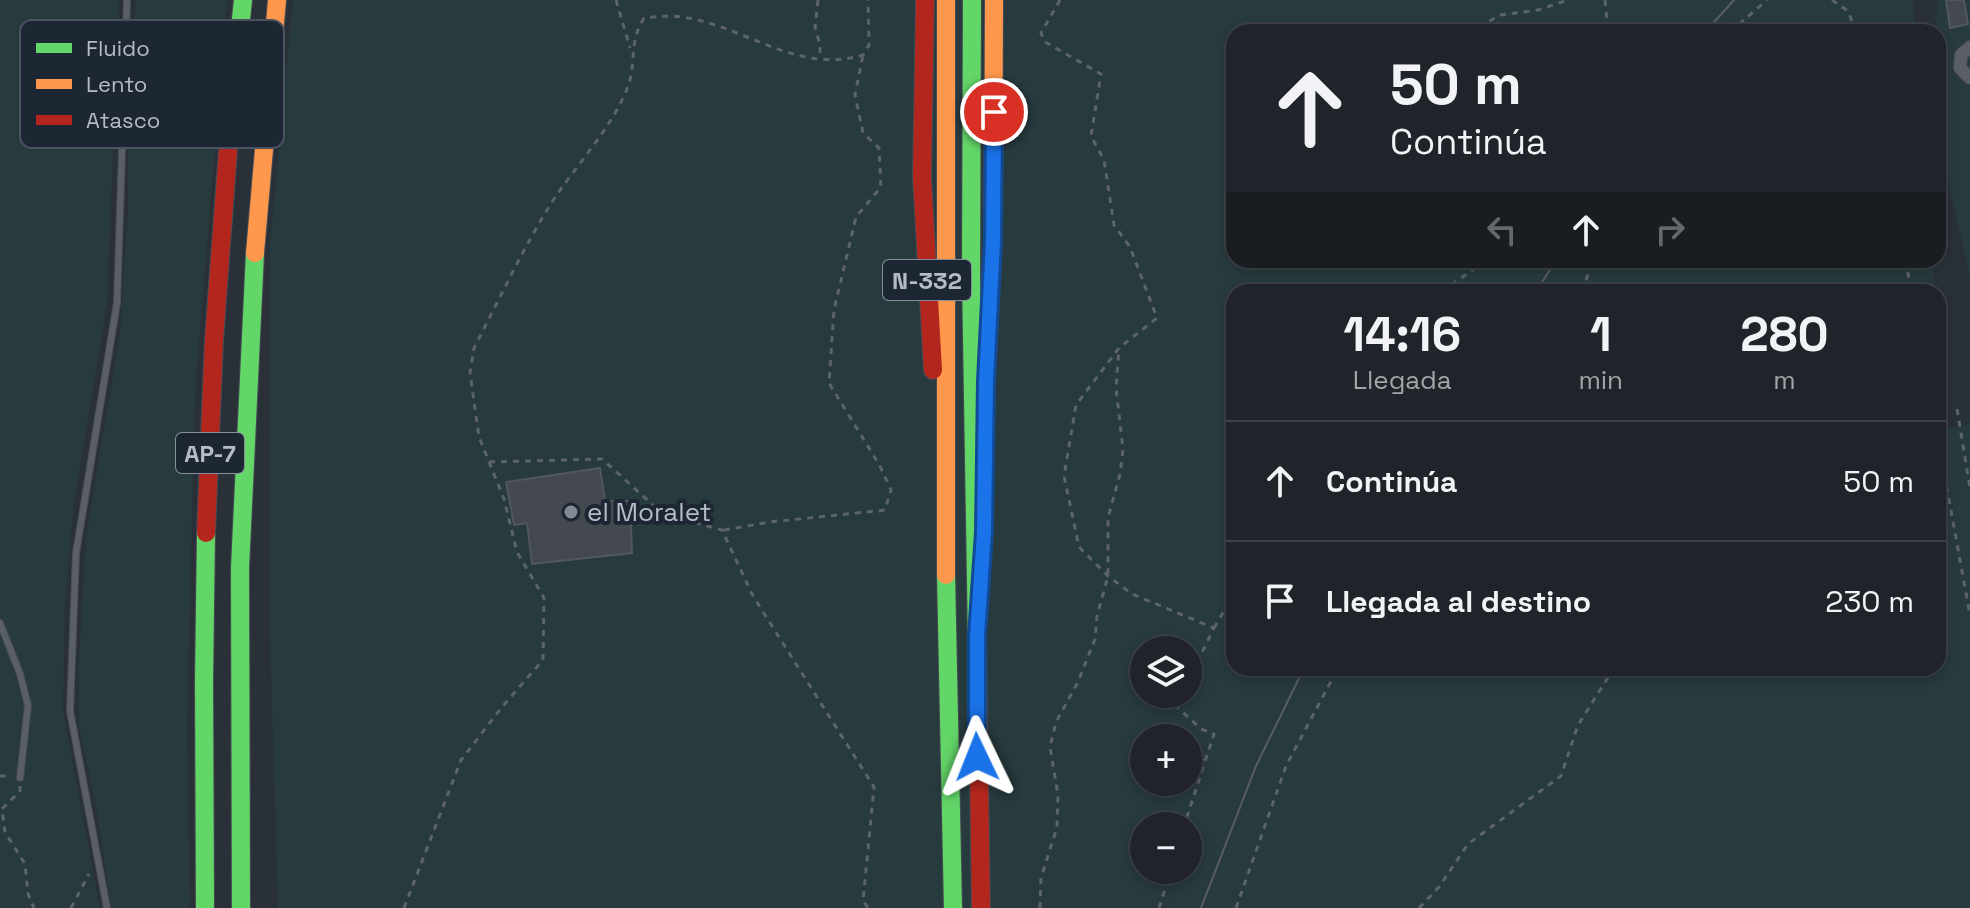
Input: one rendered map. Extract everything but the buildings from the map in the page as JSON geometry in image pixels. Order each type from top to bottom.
[{"type":"highway","name":"AP-7","points":[[241,20],[243,0]]},
{"type":"highway","name":"AP-7","points":[[275,20],[277,0]]},
{"type":"highway","name":"N-332","points":[[925,0],[922,177],[947,560]]},
{"type":"highway","name":"N-332","points":[[946,0],[946,662],[953,908]]},
{"type":"highway","name":"N-332","points":[[972,0],[971,275],[981,908]]},
{"type":"highway","points":[[977,636],[984,532],[986,381],[993,241],[994,0]]},
{"type":"highway","name":"AP-7","points":[[205,908],[204,702],[212,378],[228,148]]},
{"type":"highway","name":"AP-7","points":[[241,908],[238,684],[246,449],[263,148]]},
{"type":"street","points":[[1970,47],[1961,55],[1960,68],[1970,78]]},
{"type":"lane","points":[[126,20],[127,0]]},
{"type":"lane","points":[[107,908],[70,711],[76,553],[117,303],[122,148]]},
{"type":"lane","points":[[0,623],[20,674],[28,705],[20,778]]},
{"type":"path","points":[[616,0],[630,48]]},
{"type":"path","points":[[818,0],[815,27],[820,60]]},
{"type":"path","points":[[489,462],[602,459],[663,514],[722,530],[885,510],[891,490],[880,466],[829,383],[834,310],[856,217],[881,187],[879,148],[863,133],[855,95],[863,55],[869,45],[868,0]]},
{"type":"path","points":[[1060,0],[1041,33],[1045,42],[1101,74],[1091,136],[1104,160],[1114,225],[1130,247],[1157,318],[1119,348],[1076,405],[1064,476],[1079,547],[1108,576],[1132,594],[1214,628]]},
{"type":"path","points":[[1484,24],[1501,15],[1538,10],[1568,0]]},
{"type":"path","points":[[1605,0],[1607,24]]},
{"type":"path","points":[[1739,24],[1767,0]]},
{"type":"path","points":[[1832,0],[1848,11],[1853,24]]},
{"type":"path","points":[[404,908],[461,760],[543,660],[544,598],[517,552],[504,499],[479,437],[471,395],[474,348],[551,203],[610,119],[629,86],[637,29],[644,18],[667,15],[691,18],[792,54],[820,60],[834,62],[863,55]]},
{"type":"path","points":[[1453,284],[1475,268]]},
{"type":"path","points":[[1585,283],[1590,268]]},
{"type":"path","points":[[1040,908],[1041,878],[1057,827],[1058,795],[1050,747],[1056,722],[1078,682],[1095,639],[1097,616],[1108,576],[1108,518],[1123,449],[1116,388],[1119,348]]},
{"type":"path","points":[[1957,409],[1970,488]]},
{"type":"path","points":[[1946,483],[1970,615]]},
{"type":"path","points":[[722,530],[753,596],[874,787],[863,901],[868,908]]},
{"type":"path","points":[[1202,652],[1226,608]]},
{"type":"path","points":[[1236,908],[1286,766],[1334,676]]},
{"type":"path","points":[[1419,908],[1439,887],[1468,844],[1561,776],[1578,725],[1609,676]]},
{"type":"path","points":[[1178,708],[1201,729],[1214,734],[1189,812]]},
{"type":"path","points":[[20,778],[20,791],[1,809],[5,832],[25,864],[28,894],[34,908]]},
{"type":"path","points":[[71,908],[99,862]]},
{"type":"path","points":[[1159,908],[1167,884]]},
{"type":"green space","points":[[0,0],[119,0],[118,20],[20,20],[20,148],[113,148],[107,304],[74,501],[65,602],[63,711],[100,908],[0,908]]},
{"type":"green space","points":[[136,0],[227,0],[225,20],[135,20]]},
{"type":"green space","points":[[293,0],[1913,0],[1914,24],[1226,24],[1226,268],[1934,268],[1934,284],[1226,284],[1226,676],[1946,676],[1946,429],[1970,423],[1970,908],[278,908],[270,638],[270,243],[279,148],[284,148],[284,95]]},
{"type":"green space","points":[[1938,0],[1970,0],[1970,275],[1946,173],[1946,24],[1936,24]]},
{"type":"green space","points":[[128,148],[215,148],[195,394],[187,727],[190,908],[111,908],[97,811],[79,727],[79,661],[86,537],[120,333],[128,210]]},
{"type":"tram line","points":[[1712,24],[1734,0]]},
{"type":"tram line","points":[[1541,284],[1551,268]]},
{"type":"tram line","points":[[1201,908],[1256,766],[1300,676]]},
{"type":"traffic: fast","points":[[241,20],[243,0]]},
{"type":"traffic: fast","points":[[972,0],[971,275],[977,641]]},
{"type":"traffic: fast","points":[[241,908],[240,568],[255,253]]},
{"type":"traffic: fast","points":[[205,908],[206,533]]},
{"type":"traffic: fast","points":[[946,575],[953,908]]},
{"type":"traffic: slow","points":[[275,20],[277,0]]},
{"type":"traffic: slow","points":[[946,0],[946,575]]},
{"type":"traffic: slow","points":[[986,375],[993,241],[994,0]]},
{"type":"traffic: slow","points":[[255,253],[264,148]]},
{"type":"traffic: jam","points":[[925,0],[922,177],[933,370]]},
{"type":"traffic: jam","points":[[206,533],[214,340],[228,148]]},
{"type":"traffic: jam","points":[[977,641],[981,908]]},
{"type":"place","name":"el Moralet","points":[[571,512]]},
{"type":"route","points":[[977,757],[977,636],[984,532],[994,112]]}]
